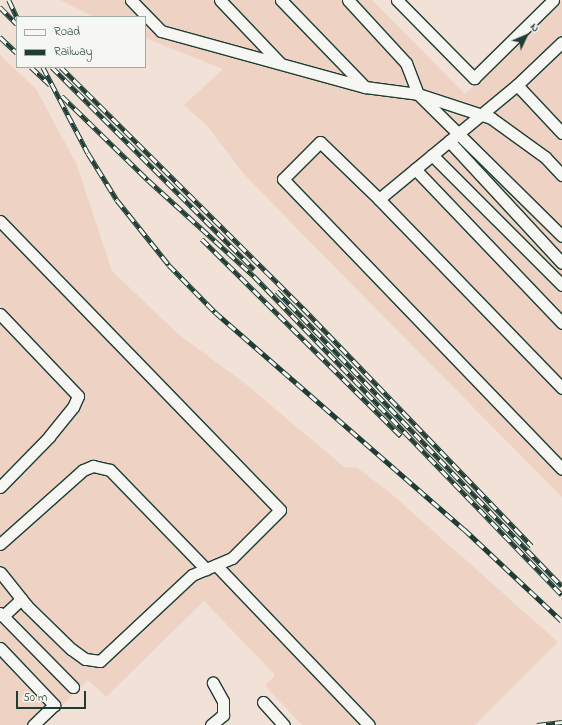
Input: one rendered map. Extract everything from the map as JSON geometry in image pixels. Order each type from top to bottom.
[{"type":"street","points":[[131,0],[161,31],[365,87],[418,94],[491,118],[539,153],[562,175]]},
{"type":"street","points":[[220,0],[280,64]]},
{"type":"street","points":[[281,0],[365,87]]},
{"type":"street","points":[[348,0],[406,63],[418,94],[453,138],[562,263]]},
{"type":"street","points":[[397,0],[474,78],[553,0]]},
{"type":"street","points":[[379,198],[517,85],[562,42]]},
{"type":"street","points":[[517,85],[562,133]]},
{"type":"street","points":[[453,138],[562,236]]},
{"type":"street","points":[[562,388],[379,198],[320,142],[283,180],[562,469]]},
{"type":"street","points":[[432,155],[562,285]]},
{"type":"street","points":[[415,169],[562,323]]},
{"type":"street","points":[[0,221],[280,510],[232,558],[192,575],[100,661],[86,658],[71,649],[21,599],[0,572]]},
{"type":"street","points":[[0,314],[78,396],[73,408],[49,437],[0,487]]},
{"type":"street","points":[[0,544],[83,470],[93,466],[110,470],[206,569]]},
{"type":"street","points":[[216,564],[369,725]]},
{"type":"street","points":[[21,599],[1,614],[73,687]]},
{"type":"street","points":[[0,648],[54,705],[33,725]]},
{"type":"street","points":[[211,725],[222,715],[223,701],[213,683]]},
{"type":"street","points":[[263,702],[284,725]]},
{"type":"shaded area","points":[[60,0],[372,0],[465,94],[562,0],[562,497],[244,174],[207,126],[184,105],[223,69],[146,38],[146,16],[92,16]]},
{"type":"shaded area","points":[[0,55],[36,89],[77,165],[112,271],[178,334],[247,385],[344,467],[357,468],[387,490],[558,642],[475,725],[302,725],[265,686],[275,675],[204,601],[106,697],[88,680],[42,725],[0,725]]},
{"type":"railway","points":[[9,0],[17,16]]},
{"type":"railway","points":[[0,7],[16,23]]},
{"type":"railway","points":[[0,37],[16,52]]},
{"type":"railway","points":[[32,68],[50,85]]},
{"type":"railway","points":[[44,68],[88,153],[117,200],[169,265],[215,312],[464,529],[562,621]]},
{"type":"railway","points":[[53,68],[254,269]]},
{"type":"railway","points":[[62,68],[303,308],[532,546]]},
{"type":"railway","points":[[62,96],[148,180],[254,276],[562,595]]},
{"type":"railway","points":[[202,239],[401,436]]},
{"type":"railway","points":[[277,291],[562,586]]},
{"type":"railway","points":[[537,725],[562,722]]}]
